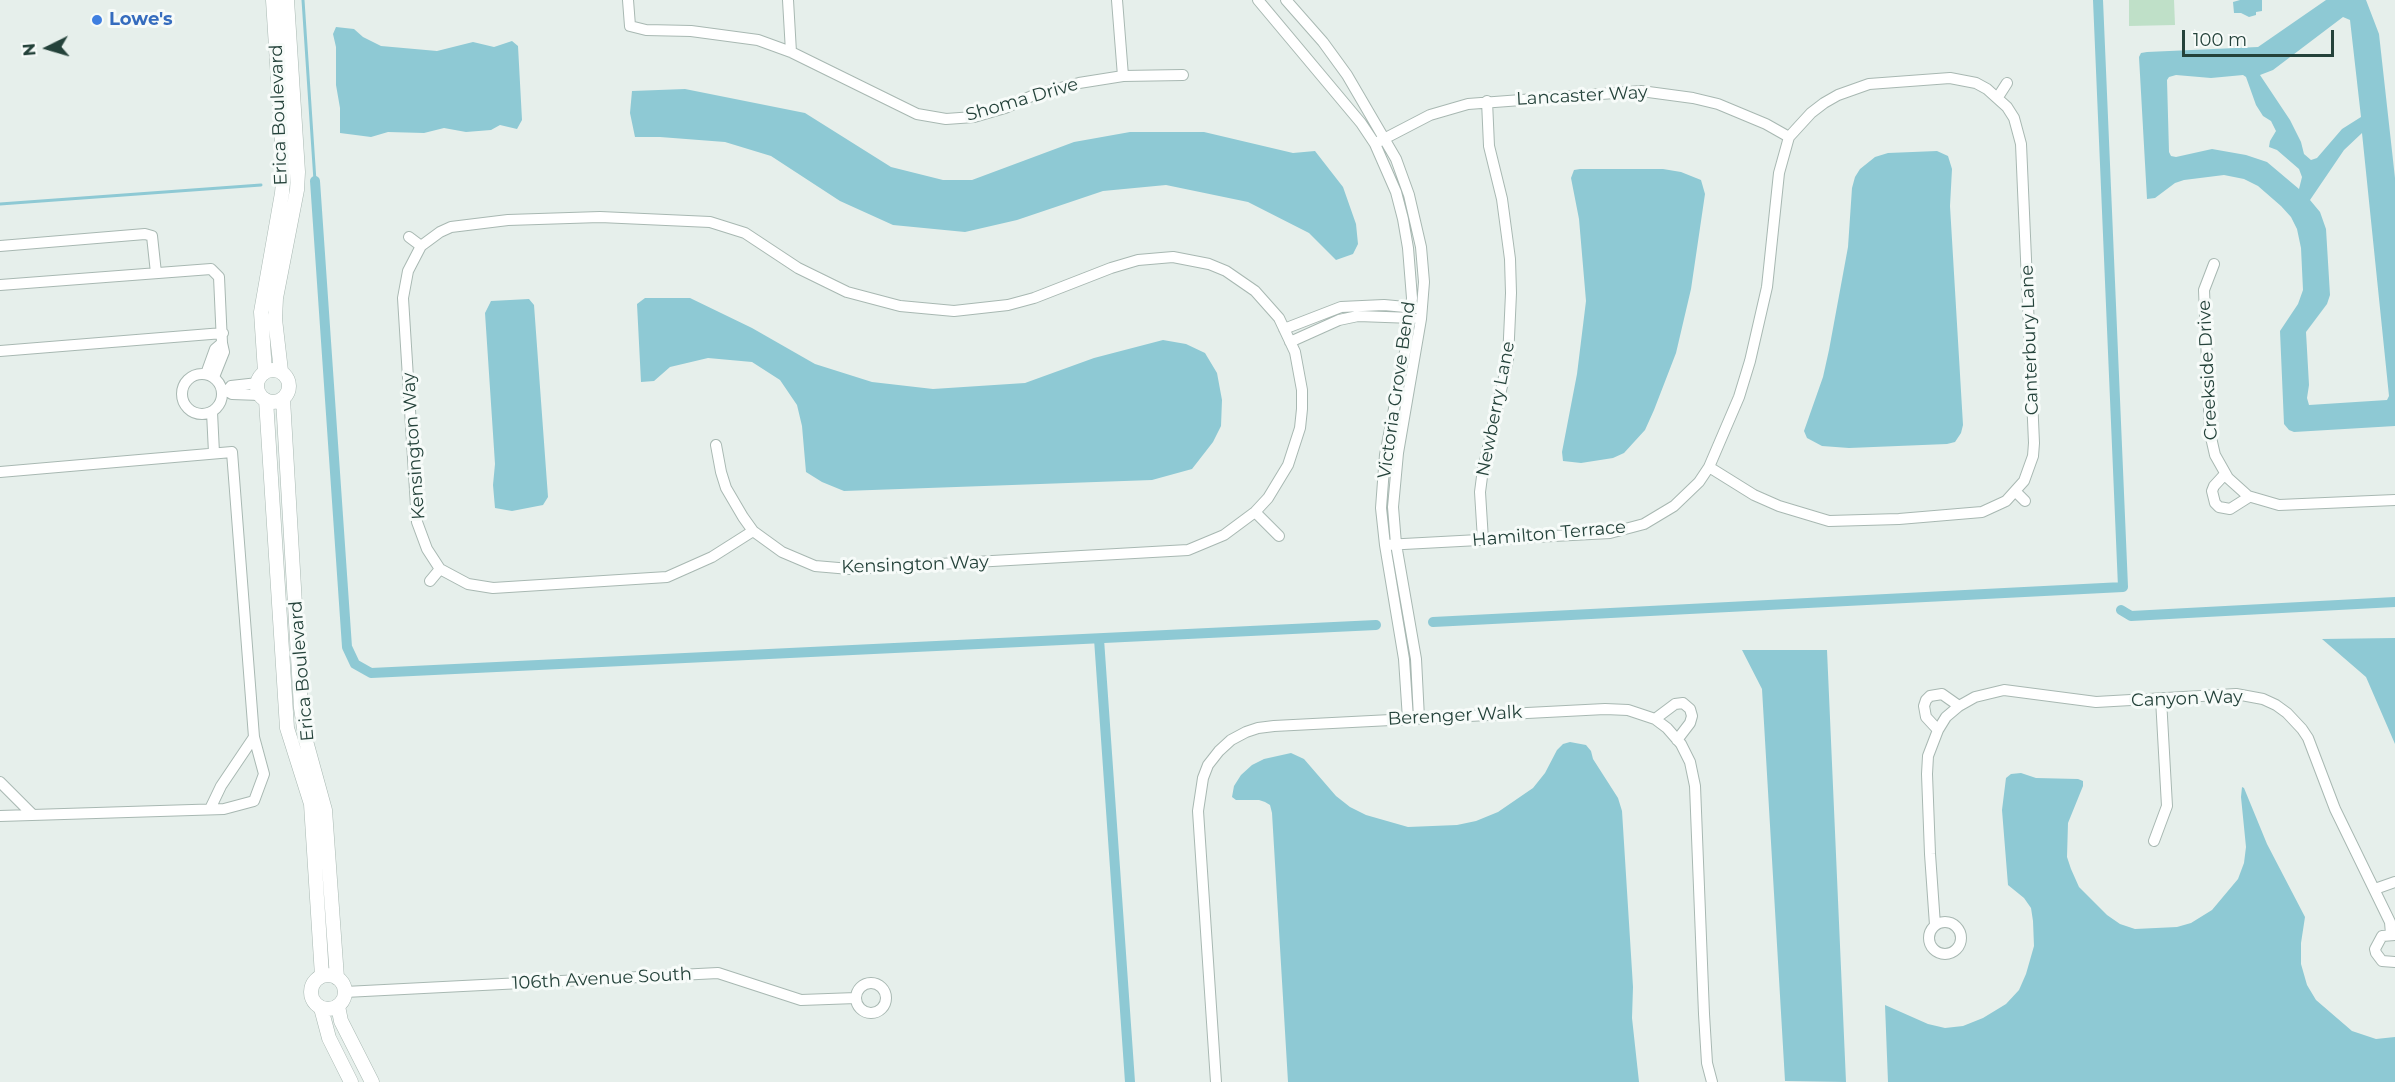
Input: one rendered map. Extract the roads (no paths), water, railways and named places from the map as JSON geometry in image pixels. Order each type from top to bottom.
[{"type":"street","name":"Erica Boulevard","points":[[273,0],[284,172],[261,312],[262,387],[287,728],[310,804],[322,976]]},
{"type":"street","name":"Erica Boulevard","points":[[281,371],[275,319],[276,298],[297,190],[298,172],[287,0]]},
{"type":"street","name":"Shoma Drive","points":[[628,0],[630,26],[646,30],[691,31],[758,40],[791,52],[917,114],[946,119],[974,117],[1005,108],[1034,95],[1079,83],[1123,76],[1183,75]]},
{"type":"street","points":[[788,0],[791,52]]},
{"type":"street","points":[[1117,0],[1123,76]]},
{"type":"street","name":"Victoria Grove Bend","points":[[1258,0],[1323,80],[1396,159],[1409,195],[1417,230],[1424,282],[1394,482],[1390,545],[1404,659],[1408,719]]},
{"type":"street","name":"Victoria Grove Bend","points":[[1286,0],[1323,42],[1347,75],[1380,141],[1403,219],[1411,272],[1407,342],[1385,455],[1382,508],[1416,659],[1419,718]]},
{"type":"street","name":"Canterbury Lane","points":[[1709,467],[1754,495],[1795,512],[1829,521],[1899,519],[1982,512],[1994,508],[2016,492],[2024,481],[2034,456],[2031,332],[2021,144],[2014,118],[1998,97],[1988,89],[1963,79],[1940,78],[1869,84],[1853,88],[1824,103],[1811,113],[1789,137]]},
{"type":"street","points":[[1998,97],[2007,83]]},
{"type":"street","name":"Lancaster Way","points":[[1380,141],[1430,115],[1458,106],[1487,101],[1641,91],[1693,98],[1734,110],[1789,137]]},
{"type":"street","name":"Newberry Lane","points":[[1483,540],[1480,492],[1483,469],[1508,360],[1511,293],[1510,259],[1502,199],[1489,146],[1487,101]]},
{"type":"street","name":"Hamilton Terrace","points":[[1390,545],[1610,532],[1627,529],[1652,520],[1674,506],[1699,482],[1709,467],[1739,397],[1760,324],[1773,249],[1779,173],[1789,137]]},
{"type":"street","name":"Kensington Way","points":[[440,569],[427,549],[417,522],[403,298],[408,271],[421,246],[451,227],[508,220],[600,216],[710,222],[745,233],[798,268],[847,292],[900,306],[954,310],[1008,304],[1035,298],[1085,277],[1129,263],[1173,257],[1209,264],[1241,280],[1268,304],[1284,329],[1300,370],[1302,390],[1300,428],[1288,465],[1268,498],[1255,512],[1224,535],[1188,549],[850,569],[814,566],[774,548],[753,531],[726,488],[716,445]]},
{"type":"street","points":[[0,246],[145,234],[152,236],[156,273]]},
{"type":"street","points":[[408,237],[421,246]]},
{"type":"street","name":"Creekside Drive","points":[[2214,264],[2204,290],[2210,433],[2215,455],[2225,474],[2249,497],[2265,503],[2294,506],[2395,501]]},
{"type":"street","points":[[0,285],[211,269],[219,278],[224,352],[210,376]]},
{"type":"street","points":[[1284,329],[1341,307],[1384,305],[1421,314]]},
{"type":"street","points":[[1290,342],[1339,320],[1358,316],[1409,312]]},
{"type":"street","points":[[0,351],[223,338]]},
{"type":"street","points":[[224,391],[221,402],[212,412],[206,414],[193,412],[183,403],[181,396],[184,383],[194,374],[210,376],[219,382],[224,391],[232,394],[262,387],[276,370],[285,375],[290,385],[283,399],[273,402],[262,387]]},
{"type":"street","name":"Erica Boulevard","points":[[283,399],[302,708],[306,741],[325,810],[337,978]]},
{"type":"street","points":[[212,412],[214,453]]},
{"type":"street","points":[[0,472],[232,452],[254,737],[264,774],[254,801],[224,809],[0,816]]},
{"type":"street","points":[[2225,474],[2212,491],[2214,502],[2219,507],[2230,509],[2249,497]]},
{"type":"street","points":[[2016,492],[2025,501]]},
{"type":"street","points":[[1255,512],[1279,536]]},
{"type":"street","points":[[430,581],[440,569],[468,584],[493,588],[667,577],[712,557],[753,531]]},
{"type":"street","name":"Canyon Way","points":[[1935,925],[1928,756],[1938,730],[1946,717],[1959,706],[1975,697],[2004,690],[2084,702],[2248,695],[2263,699],[2287,712],[2308,738],[2335,809],[2376,889],[2390,922],[2393,934],[2382,936],[2375,949],[2382,961],[2395,962]]},
{"type":"street","points":[[1938,730],[1924,711],[1926,700],[1930,696],[1942,694],[1959,706]]},
{"type":"street","points":[[2154,841],[2167,806],[2161,699]]},
{"type":"street","points":[[1655,719],[1675,704],[1683,703],[1690,709],[1692,716],[1690,723],[1677,740]]},
{"type":"street","name":"Berenger Walk","points":[[1216,1082],[1198,811],[1199,795],[1208,765],[1231,740],[1258,728],[1605,709],[1628,710],[1655,719],[1677,740],[1690,762],[1695,786],[1707,1063],[1712,1082]]},
{"type":"street","points":[[210,809],[221,786],[254,737]]},
{"type":"street","points":[[0,782],[33,816]]},
{"type":"street","points":[[2376,889],[2395,882]]},
{"type":"street","name":"106th Avenue South","points":[[345,992],[718,973],[801,1000],[855,998]]},
{"type":"street","points":[[322,976],[337,978],[344,986],[342,1002],[338,1006],[327,1009],[316,1005],[311,994],[313,983],[322,976]]},
{"type":"street","points":[[338,1006],[341,1021],[372,1082]]},
{"type":"street","points":[[321,1008],[329,1038],[351,1082]]},
{"type":"water","points":[[2262,0],[2262,11],[2249,17],[2241,13],[2234,13],[2233,2]]},
{"type":"water","points":[[2326,0],[2366,0],[2379,34],[2395,178],[2395,426],[2294,432],[2284,424],[2280,331],[2298,304],[2303,290],[2301,248],[2297,229],[2291,217],[2281,206],[2258,186],[2244,179],[2224,175],[2184,180],[2175,183],[2155,198],[2147,199],[2139,57],[2141,53],[2258,47]],"holes":[[[2343,17],[2350,20],[2361,117],[2342,129],[2317,158],[2311,160],[2304,154],[2290,120],[2260,75],[2273,70]],[[2176,75],[2211,78],[2243,75],[2246,77],[2256,105],[2263,116],[2271,121],[2276,131],[2269,147],[2277,150],[2299,169],[2302,177],[2299,189],[2267,162],[2246,155],[2212,149],[2176,157],[2171,156],[2167,80]],[[2362,133],[2389,396],[2387,400],[2309,405],[2306,332],[2327,304],[2330,295],[2326,229],[2320,212],[2310,200],[2344,150]]]},
{"type":"water","points":[[336,27],[354,29],[363,37],[381,46],[437,51],[473,42],[494,47],[512,41],[518,46],[522,120],[517,129],[500,125],[491,130],[466,132],[444,128],[424,133],[388,132],[371,137],[340,133],[336,47],[333,34]]},
{"type":"water","points":[[685,89],[805,113],[891,167],[943,180],[972,180],[1074,142],[1130,132],[1204,132],[1293,153],[1315,151],[1343,187],[1356,224],[1358,244],[1353,254],[1336,260],[1309,233],[1248,202],[1166,185],[1103,191],[1017,220],[965,232],[893,225],[840,201],[771,156],[725,142],[635,137],[630,113],[632,91]]},
{"type":"water","points":[[1937,151],[1948,156],[1952,169],[1950,206],[1963,425],[1961,433],[1955,442],[1947,444],[1849,448],[1822,446],[1807,438],[1804,431],[1823,377],[1829,350],[1848,247],[1852,188],[1855,177],[1860,169],[1875,157],[1888,153]]},
{"type":"water","points":[[1663,169],[1681,172],[1701,180],[1705,194],[1691,289],[1676,353],[1645,430],[1624,453],[1613,458],[1581,463],[1563,461],[1562,452],[1577,374],[1586,301],[1579,219],[1571,178],[1574,170]]},
{"type":"water","points":[[645,298],[690,298],[752,328],[815,364],[872,382],[933,389],[1025,383],[1094,358],[1163,340],[1186,344],[1205,353],[1217,373],[1222,400],[1221,426],[1213,442],[1192,469],[1152,480],[844,491],[806,472],[802,426],[797,405],[780,380],[752,362],[708,358],[670,367],[654,381],[641,382],[637,304]]},
{"type":"water","points":[[529,299],[534,305],[548,497],[543,505],[512,511],[495,508],[493,485],[495,464],[485,313],[491,301]]},
{"type":"water","points":[[2395,638],[2395,744],[2366,677],[2322,639]]},
{"type":"water","points":[[1742,650],[1827,650],[1846,1082],[1785,1081],[1762,689]]},
{"type":"water","points":[[1570,742],[1586,745],[1591,751],[1593,759],[1618,798],[1622,811],[1633,987],[1632,1018],[1639,1082],[1288,1082],[1272,813],[1270,805],[1265,802],[1236,800],[1232,797],[1234,786],[1241,775],[1252,765],[1264,759],[1291,753],[1304,759],[1336,796],[1350,807],[1366,815],[1408,827],[1457,825],[1476,821],[1498,812],[1533,788],[1545,773],[1557,750],[1563,744]]},
{"type":"water","points":[[2021,773],[2036,778],[2083,781],[2068,823],[2067,857],[2071,869],[2079,887],[2107,915],[2120,924],[2135,929],[2177,927],[2191,923],[2212,910],[2238,879],[2244,863],[2246,847],[2241,797],[2242,787],[2244,788],[2267,844],[2305,917],[2301,964],[2307,985],[2316,1000],[2352,1031],[2376,1039],[2395,1037],[2395,1082],[1888,1082],[1885,1005],[1928,1024],[1945,1028],[1963,1026],[1983,1018],[2006,1004],[2019,990],[2026,974],[2034,946],[2033,921],[2031,908],[2024,898],[2008,885],[2002,810],[2006,778],[2011,774]]},
{"type":"waterway","points":[[303,0],[315,181]]},
{"type":"waterway","points":[[1433,622],[2123,587],[2098,0]]},
{"type":"waterway","points":[[315,181],[347,647],[355,664],[371,673],[1376,625]]},
{"type":"waterway","points":[[0,204],[261,185]]},
{"type":"waterway","points":[[2121,610],[2131,616],[2395,602]]},
{"type":"waterway","points":[[1099,639],[1130,1082]]},
{"type":"place","name":"Lowe's","points":[[97,20]]}]
